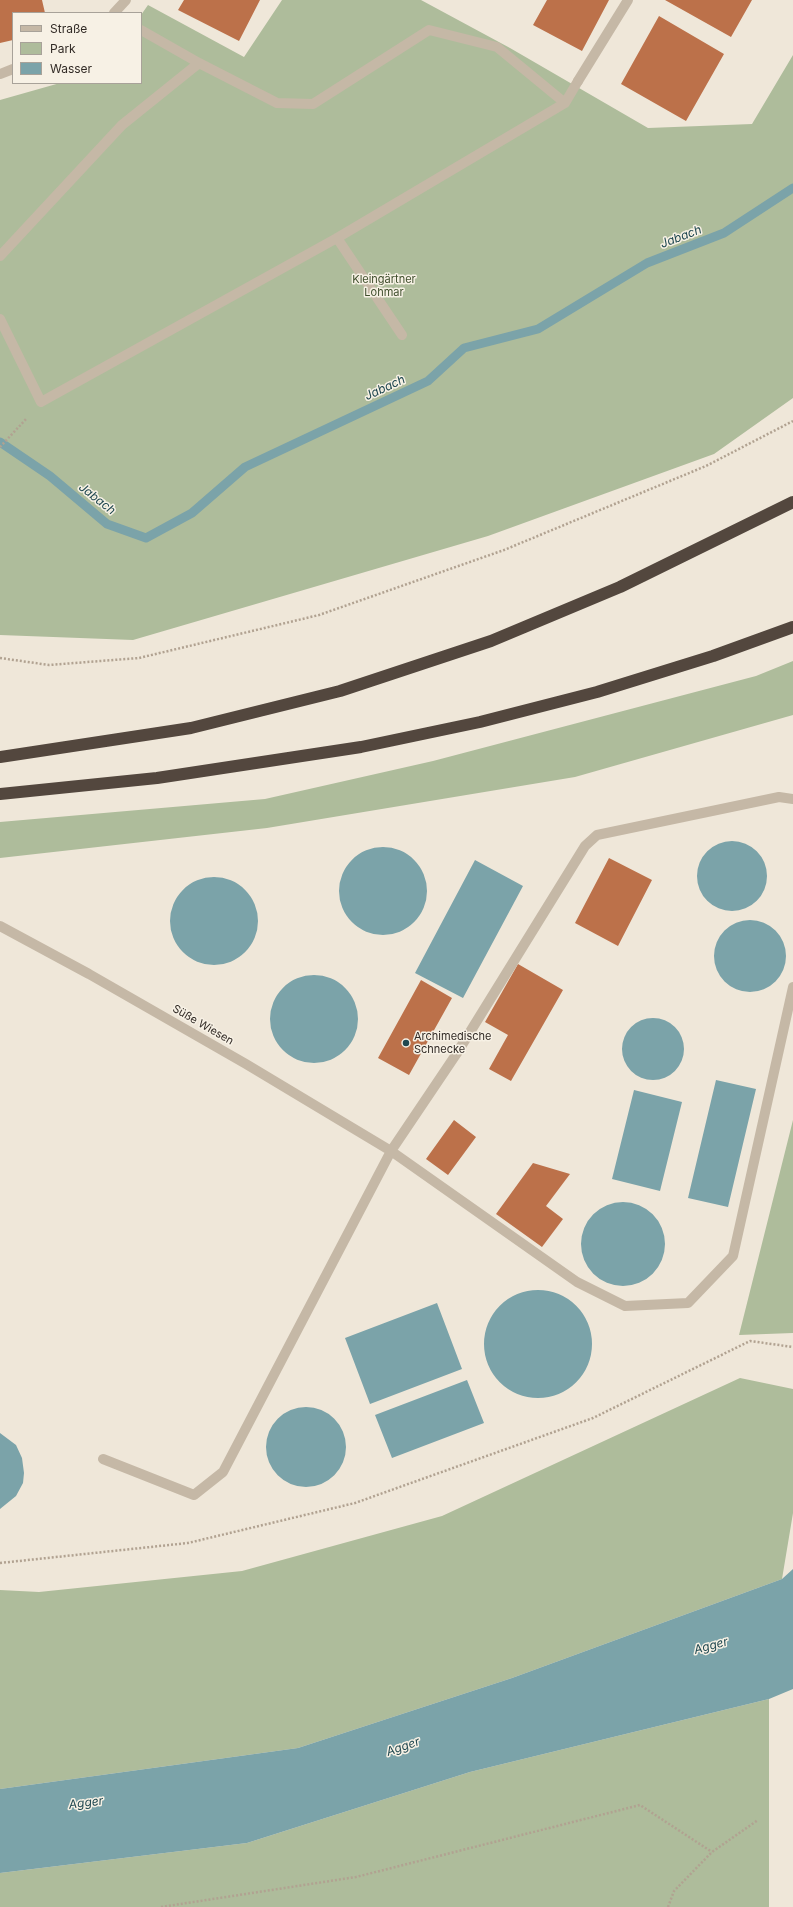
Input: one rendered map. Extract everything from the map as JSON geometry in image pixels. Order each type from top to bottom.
[{"type":"highway","points":[[0,757],[191,728],[340,691],[490,640],[620,588],[793,502]]},
{"type":"highway","points":[[0,794],[173,775],[361,747],[480,722],[597,692],[713,656],[793,627]]},
{"type":"street","points":[[115,12],[126,0]]},
{"type":"street","points":[[0,319],[41,402],[337,238],[565,103],[628,0]]},
{"type":"street","points":[[142,31],[199,63],[277,103],[313,104],[429,30],[497,47],[565,103]]},
{"type":"street","points":[[0,256],[122,125],[199,63]]},
{"type":"street","points":[[0,74],[12,69]]},
{"type":"street","points":[[337,238],[402,334]]},
{"type":"street","points":[[103,1459],[194,1495],[223,1472],[390,1152],[457,1053],[584,846],[597,835],[779,797],[793,799]]},
{"type":"street","name":"Süße Wiesen","points":[[0,926],[89,974],[246,1064],[390,1152],[577,1282],[625,1306],[688,1304],[733,1256],[793,987]]},
{"type":"path","points":[[0,658],[49,665],[139,658],[319,615],[504,550],[706,466],[793,421]]},
{"type":"path","points":[[0,447],[17,429]]},
{"type":"path","points":[[0,1563],[188,1543],[355,1503],[593,1418],[750,1341],[793,1347]]},
{"type":"path","points":[[161,1907],[356,1877],[640,1805],[712,1852]]},
{"type":"path","points":[[668,1907],[674,1891],[712,1852],[758,1820]]},
{"type":"green space","name":"Kleingärtner Lohmar","points":[[282,0],[421,0],[510,48],[648,128],[752,124],[793,55],[793,398],[714,454],[488,536],[133,640],[0,635],[0,100],[56,84],[142,84],[142,14],[148,5],[244,57]]},
{"type":"green space","points":[[793,661],[793,715],[575,777],[267,828],[0,858],[0,822],[265,799],[433,761],[756,676]]},
{"type":"green space","points":[[793,1120],[793,1333],[739,1335]]},
{"type":"green space","points":[[740,1378],[793,1389],[793,1513],[782,1579],[512,1678],[298,1748],[0,1789],[0,1590],[39,1592],[242,1571],[442,1516]]},
{"type":"green space","points":[[769,1699],[769,1907],[0,1907],[0,1873],[247,1843],[470,1772]]},
{"type":"water","points":[[725,841],[739,841],[752,847],[761,856],[765,862],[767,876],[765,890],[757,901],[746,909],[739,911],[725,911],[718,909],[707,901],[699,890],[697,883],[697,869],[699,862],[707,851],[718,843]]},
{"type":"water","points":[[383,847],[400,851],[414,860],[423,874],[427,891],[423,908],[414,922],[400,931],[383,935],[366,931],[352,922],[343,908],[339,891],[343,874],[352,860],[366,851]]},
{"type":"water","points":[[475,860],[523,886],[463,998],[415,973]]},
{"type":"water","points":[[214,877],[231,880],[245,890],[255,904],[258,921],[255,938],[245,952],[231,962],[214,965],[197,962],[183,952],[173,938],[170,921],[173,904],[183,890],[197,880]]},
{"type":"water","points":[[743,920],[757,920],[764,922],[776,930],[784,942],[786,956],[784,970],[776,982],[764,990],[757,992],[743,992],[736,990],[724,982],[716,970],[714,963],[714,949],[716,942],[724,930],[736,922]]},
{"type":"water","points":[[314,975],[331,978],[345,988],[355,1002],[358,1019],[355,1036],[345,1050],[331,1060],[314,1063],[297,1060],[283,1050],[273,1036],[270,1019],[273,1002],[283,988],[297,978]]},
{"type":"water","points":[[647,1018],[659,1018],[675,1027],[682,1037],[684,1049],[682,1061],[675,1071],[659,1080],[647,1080],[636,1075],[627,1066],[622,1055],[622,1043],[627,1032],[636,1023]]},
{"type":"water","points":[[716,1080],[756,1089],[728,1207],[688,1198]]},
{"type":"water","points":[[634,1090],[682,1102],[660,1191],[612,1179]]},
{"type":"water","points":[[623,1202],[631,1203],[646,1209],[658,1221],[664,1236],[664,1252],[658,1267],[646,1279],[631,1285],[623,1286],[615,1285],[600,1279],[588,1267],[582,1252],[581,1244],[582,1236],[588,1221],[600,1209],[615,1203]]},
{"type":"water","points":[[538,1290],[559,1294],[576,1306],[588,1323],[592,1344],[588,1365],[576,1382],[559,1394],[538,1398],[517,1394],[500,1382],[488,1365],[484,1344],[488,1323],[500,1306],[517,1294]]},
{"type":"water","points":[[437,1303],[462,1369],[370,1404],[345,1338]]},
{"type":"water","points":[[467,1380],[484,1423],[392,1458],[375,1415]]},
{"type":"water","points":[[298,1407],[314,1407],[335,1418],[346,1439],[346,1455],[335,1476],[314,1487],[298,1487],[284,1481],[277,1476],[272,1469],[266,1455],[266,1439],[272,1425],[277,1418],[284,1413]]},
{"type":"water","points":[[0,1433],[16,1445],[22,1458],[24,1473],[23,1483],[16,1496],[0,1509]]},
{"type":"water","name":"Agger","points":[[793,1569],[793,1689],[769,1699],[470,1772],[247,1843],[0,1873],[0,1789],[298,1748],[512,1678],[782,1579]]},
{"type":"building","points":[[0,0],[42,0],[45,12],[12,12],[12,40],[0,43]]},
{"type":"building","points":[[184,0],[260,0],[239,41],[178,10]]},
{"type":"building","points":[[547,0],[609,0],[582,51],[533,25]]},
{"type":"building","points":[[665,0],[752,0],[731,37]]},
{"type":"building","points":[[659,16],[724,54],[686,121],[621,84]]},
{"type":"building","points":[[609,858],[652,880],[618,946],[575,923]]},
{"type":"building","points":[[518,964],[563,990],[511,1081],[489,1069],[508,1035],[485,1022]]},
{"type":"building","name":"Archimedische Schnecke","points":[[421,980],[452,998],[409,1075],[378,1058]]},
{"type":"building","points":[[454,1120],[476,1137],[448,1175],[426,1159]]},
{"type":"building","points":[[533,1163],[570,1174],[546,1206],[563,1219],[542,1247],[496,1214]]},
{"type":"waterway","name":"Jabach","points":[[0,442],[50,476],[107,524],[146,538],[192,513],[245,467],[428,381],[464,348],[538,329],[647,263],[724,233],[793,188]]},
{"type":"place","name":"Archimedische Schnecke","points":[[406,1043]]}]
